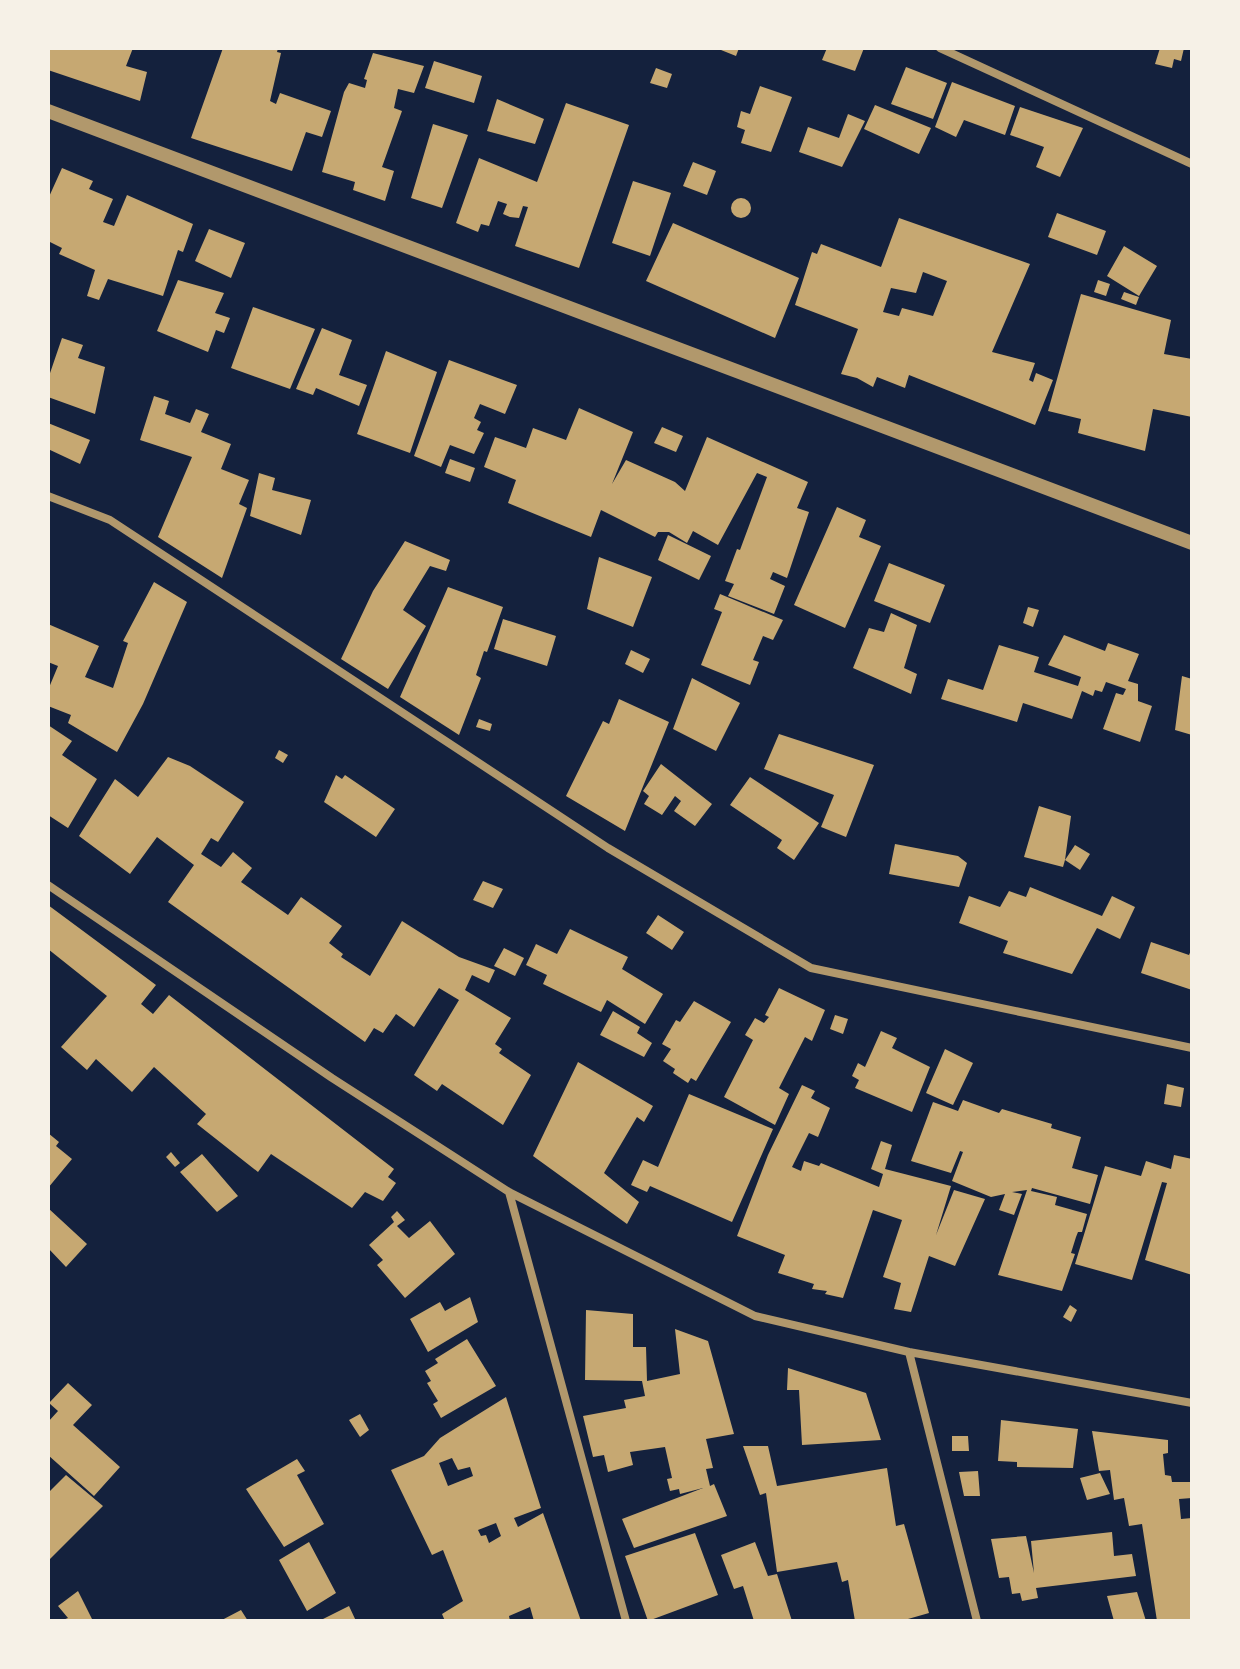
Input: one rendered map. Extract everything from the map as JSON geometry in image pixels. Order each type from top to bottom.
[{"type":"street","points":[[940,48],[1192,164]]},
{"type":"street","points":[[48,111],[1192,543]]},
{"type":"street","points":[[48,496],[110,520],[608,848],[811,968],[1192,1048]]},
{"type":"street","points":[[48,885],[332,1078],[509,1192],[755,1316],[909,1352],[1192,1403]]},
{"type":"street","points":[[509,1192],[626,1621]]},
{"type":"street","points":[[909,1352],[977,1621]]},
{"type":"building","points":[[48,48],[133,48],[126,66],[147,72],[140,101],[48,70]]},
{"type":"building","points":[[223,48],[278,48],[277,52],[281,53],[270,101],[276,104],[280,93],[331,111],[322,137],[306,132],[292,171],[191,138]]},
{"type":"building","points":[[716,48],[739,48],[736,56]]},
{"type":"building","points":[[827,48],[864,48],[855,71],[822,60]]},
{"type":"building","points":[[1160,48],[1184,48],[1181,61],[1174,59],[1172,68],[1155,64]]},
{"type":"building","points":[[373,53],[424,66],[414,93],[398,89],[394,108],[402,111],[382,167],[394,171],[385,201],[353,190],[355,182],[322,172],[344,92],[349,83],[365,88],[367,80],[364,79]]},
{"type":"building","points":[[434,61],[482,76],[474,103],[425,88]]},
{"type":"building","points":[[906,67],[947,83],[933,119],[891,104]]},
{"type":"building","points":[[656,68],[672,74],[667,88],[650,83]]},
{"type":"building","points":[[952,82],[1015,106],[1005,135],[964,120],[956,137],[935,127]]},
{"type":"building","points":[[760,86],[792,97],[771,152],[741,143],[745,130],[737,127],[741,111],[750,114]]},
{"type":"building","points":[[497,99],[544,119],[535,144],[487,131]]},
{"type":"building","points":[[566,103],[629,125],[579,268],[515,246],[528,207],[523,206],[519,218],[510,217],[503,214],[507,204],[498,201],[489,226],[481,224],[478,232],[456,223],[479,158],[537,182]]},
{"type":"building","points":[[875,105],[931,128],[919,154],[864,129]]},
{"type":"building","points":[[1020,107],[1083,128],[1060,177],[1036,167],[1044,147],[1010,135]]},
{"type":"building","points":[[848,114],[865,121],[842,167],[799,152],[808,127],[839,138]]},
{"type":"building","points":[[433,124],[468,135],[442,208],[411,198]]},
{"type":"building","points":[[693,162],[716,171],[707,195],[683,186]]},
{"type":"building","points":[[62,168],[93,181],[89,189],[113,199],[103,222],[114,226],[127,195],[193,224],[183,252],[178,250],[163,296],[108,279],[99,300],[87,296],[95,270],[59,254],[62,248],[48,241],[48,199]]},
{"type":"building","points":[[633,181],[671,193],[650,256],[612,243]]},
{"type":"building","points":[[741,198],[748,201],[751,208],[748,215],[741,218],[734,215],[731,208],[734,201]]},
{"type":"building","points":[[1057,213],[1106,231],[1097,255],[1048,237]]},
{"type":"building","points":[[899,218],[1030,264],[992,352],[1035,363],[1029,380],[1033,382],[1036,373],[1053,380],[1035,425],[909,375],[905,388],[877,377],[873,387],[841,374],[858,329],[795,305],[812,252],[817,254],[821,244],[881,267]],"holes":[[[923,272],[947,281],[933,316],[902,308],[899,316],[883,312],[891,288],[916,293]]]},
{"type":"building","points":[[673,223],[799,278],[775,338],[646,281]]},
{"type":"building","points":[[209,229],[245,243],[231,278],[195,261]]},
{"type":"building","points":[[1124,246],[1157,266],[1139,296],[1107,276]]},
{"type":"building","points":[[178,280],[224,293],[215,313],[230,318],[224,333],[216,330],[208,352],[157,331]]},
{"type":"building","points":[[1098,280],[1110,284],[1106,296],[1094,292]]},
{"type":"building","points":[[1124,292],[1139,297],[1136,305],[1121,299]]},
{"type":"building","points":[[1081,294],[1171,320],[1164,354],[1192,359],[1192,417],[1153,409],[1145,451],[1078,433],[1081,419],[1048,411]]},
{"type":"building","points":[[253,307],[315,329],[290,389],[231,368]]},
{"type":"building","points":[[322,328],[352,340],[339,375],[367,385],[359,406],[316,388],[313,395],[296,389]]},
{"type":"building","points":[[62,338],[83,345],[78,358],[105,367],[95,414],[48,397],[48,379]]},
{"type":"building","points":[[386,351],[437,372],[410,453],[357,434]]},
{"type":"building","points":[[449,360],[517,385],[505,414],[480,404],[474,418],[481,422],[477,430],[484,433],[474,454],[450,445],[441,467],[414,456]]},
{"type":"building","points":[[154,396],[169,401],[165,414],[190,423],[196,409],[209,414],[201,432],[231,444],[221,469],[249,480],[239,504],[247,508],[222,578],[158,537],[192,457],[140,440]]},
{"type":"building","points":[[579,408],[633,432],[612,484],[626,460],[675,482],[685,491],[707,437],[808,482],[797,508],[809,512],[787,578],[773,572],[770,579],[785,586],[774,614],[728,596],[734,584],[725,581],[767,477],[757,473],[718,545],[693,531],[687,543],[669,532],[658,532],[655,537],[601,510],[591,537],[508,503],[516,480],[484,467],[495,437],[526,448],[533,428],[566,440]]},
{"type":"building","points":[[48,423],[90,440],[80,464],[48,449]]},
{"type":"building","points":[[662,427],[683,436],[676,452],[654,443]]},
{"type":"building","points":[[450,459],[475,468],[470,482],[445,473]]},
{"type":"building","points":[[259,473],[275,478],[272,490],[311,500],[301,535],[250,516]]},
{"type":"building","points":[[837,507],[866,520],[859,537],[881,546],[845,628],[794,605]]},
{"type":"building","points":[[668,535],[711,556],[699,580],[658,560]]},
{"type":"building","points":[[405,541],[450,560],[446,571],[430,566],[403,610],[426,626],[388,689],[341,659],[373,591]]},
{"type":"building","points":[[599,557],[652,577],[633,627],[587,609]]},
{"type":"building","points":[[889,563],[945,585],[930,623],[874,601]]},
{"type":"building","points":[[154,582],[187,602],[143,704],[117,752],[68,723],[71,715],[48,706],[48,690],[58,666],[48,662],[48,624],[99,646],[85,677],[113,688],[128,643],[123,641]]},
{"type":"building","points":[[448,587],[503,607],[487,652],[484,651],[476,675],[481,678],[459,735],[400,697]]},
{"type":"building","points":[[720,594],[783,620],[773,640],[763,636],[753,660],[759,662],[750,685],[701,665],[722,612],[714,609]]},
{"type":"building","points":[[1028,607],[1039,610],[1033,627],[1023,623]]},
{"type":"building","points":[[891,613],[917,625],[904,668],[917,674],[911,694],[853,668],[869,628],[884,632]]},
{"type":"building","points":[[503,619],[556,636],[547,666],[494,649]]},
{"type":"building","points":[[1064,635],[1105,651],[1108,643],[1139,654],[1128,681],[1138,684],[1138,701],[1152,706],[1140,742],[1103,729],[1116,693],[1123,695],[1126,689],[1106,682],[1102,692],[1095,690],[1093,696],[1082,691],[1072,719],[1023,703],[1017,722],[941,699],[948,679],[983,690],[999,645],[1039,657],[1034,672],[1078,686],[1081,677],[1048,665]]},
{"type":"building","points":[[631,650],[650,659],[643,673],[625,664]]},
{"type":"building","points":[[1182,676],[1192,679],[1192,735],[1175,730]]},
{"type":"building","points":[[692,678],[740,703],[716,751],[673,729]]},
{"type":"building","points":[[619,699],[669,722],[625,831],[566,796],[603,721],[609,724]]},
{"type":"building","points":[[479,719],[492,724],[490,731],[476,727]]},
{"type":"building","points":[[48,725],[72,741],[62,755],[97,779],[68,828],[48,815]]},
{"type":"building","points":[[779,734],[874,765],[846,837],[821,827],[834,795],[764,769]]},
{"type":"building","points":[[279,750],[288,755],[283,763],[275,758]]},
{"type":"building","points":[[168,757],[190,766],[244,802],[218,842],[211,838],[201,854],[221,867],[233,852],[252,868],[241,882],[288,915],[301,897],[342,926],[329,943],[343,954],[341,957],[370,976],[402,921],[459,957],[495,970],[489,983],[472,975],[465,990],[511,1018],[495,1044],[502,1049],[499,1053],[531,1075],[503,1125],[442,1084],[437,1091],[414,1075],[459,1000],[439,988],[414,1027],[396,1014],[383,1033],[374,1028],[365,1042],[168,902],[194,865],[157,837],[130,874],[79,836],[115,779],[138,797]]},
{"type":"building","points":[[661,764],[712,804],[695,826],[674,811],[681,801],[675,796],[662,815],[644,804],[649,796],[643,791]]},
{"type":"building","points":[[336,775],[342,779],[345,775],[395,809],[376,837],[324,802]]},
{"type":"building","points":[[750,777],[819,823],[794,860],[777,848],[782,840],[730,805]]},
{"type":"building","points":[[1039,806],[1071,816],[1063,867],[1024,857]]},
{"type":"building","points":[[895,844],[958,856],[967,863],[959,887],[889,874]]},
{"type":"building","points":[[1075,845],[1090,854],[1080,870],[1065,860]]},
{"type":"building","points":[[483,881],[503,889],[493,908],[473,900]]},
{"type":"building","points":[[1030,887],[1102,916],[1112,896],[1135,907],[1120,939],[1097,928],[1072,974],[1003,953],[1008,941],[959,923],[969,896],[1000,907],[1009,891],[1026,897]]},
{"type":"building","points":[[48,905],[156,985],[141,1004],[153,1014],[169,995],[394,1169],[388,1177],[396,1183],[383,1201],[365,1192],[352,1208],[271,1154],[258,1172],[197,1124],[206,1114],[154,1067],[132,1092],[96,1059],[87,1070],[61,1047],[107,996],[48,949]]},
{"type":"building","points":[[658,915],[684,932],[672,950],[646,933]]},
{"type":"building","points":[[570,929],[628,957],[622,969],[663,994],[645,1024],[607,1000],[601,1012],[543,984],[547,975],[526,965],[536,944],[557,954]]},
{"type":"building","points":[[1151,942],[1189,955],[1192,948],[1192,990],[1141,973]]},
{"type":"building","points":[[504,948],[524,958],[515,976],[494,966]]},
{"type":"building","points":[[779,988],[825,1010],[812,1041],[805,1037],[779,1088],[789,1094],[775,1125],[724,1097],[753,1040],[745,1035],[755,1018],[764,1023],[769,1017],[765,1015]]},
{"type":"building","points":[[694,1001],[731,1022],[696,1081],[691,1078],[688,1083],[673,1073],[675,1069],[663,1061],[671,1049],[662,1044],[676,1020],[680,1022]]},
{"type":"building","points":[[613,1011],[640,1027],[637,1033],[652,1043],[644,1057],[600,1035]]},
{"type":"building","points":[[835,1015],[848,1019],[843,1034],[830,1029]]},
{"type":"building","points":[[881,1031],[897,1038],[892,1048],[930,1067],[912,1112],[855,1088],[859,1080],[852,1076],[858,1063],[865,1067]]},
{"type":"building","points":[[945,1049],[973,1063],[953,1105],[926,1093]]},
{"type":"building","points":[[578,1062],[653,1106],[644,1122],[637,1117],[604,1173],[639,1202],[627,1224],[533,1156]]},
{"type":"building","points":[[1167,1084],[1184,1088],[1181,1107],[1164,1104]]},
{"type":"building","points":[[802,1085],[815,1091],[811,1098],[830,1108],[818,1137],[809,1133],[792,1167],[801,1171],[804,1161],[819,1166],[821,1163],[879,1187],[883,1174],[871,1169],[881,1141],[892,1145],[885,1169],[951,1186],[936,1235],[954,1190],[985,1199],[955,1266],[929,1256],[911,1312],[894,1309],[901,1283],[883,1277],[902,1220],[873,1210],[843,1298],[812,1289],[814,1284],[778,1273],[785,1255],[737,1236],[768,1155]]},
{"type":"building","points":[[689,1094],[773,1129],[732,1222],[650,1186],[647,1192],[631,1185],[643,1160],[658,1167]]},
{"type":"building","points":[[963,1100],[999,1113],[1002,1109],[1052,1124],[1051,1128],[1081,1137],[1072,1168],[1098,1175],[1090,1204],[1032,1188],[1031,1191],[1057,1197],[1055,1205],[1087,1214],[1082,1232],[1078,1232],[1076,1237],[1071,1253],[1075,1254],[1062,1291],[998,1275],[1027,1190],[1012,1192],[1022,1194],[1014,1215],[999,1210],[1005,1194],[991,1197],[952,1181],[963,1152],[960,1151],[951,1173],[911,1161],[933,1102],[958,1111]]},
{"type":"building","points":[[48,1133],[59,1142],[56,1146],[72,1159],[48,1188]]},
{"type":"building","points":[[171,1152],[180,1163],[175,1167],[166,1157]]},
{"type":"building","points":[[202,1154],[238,1196],[217,1212],[180,1172]]},
{"type":"building","points":[[1174,1155],[1192,1159],[1192,1275],[1145,1260],[1167,1183],[1162,1182],[1132,1280],[1075,1264],[1105,1166],[1141,1176],[1146,1161],[1171,1169]]},
{"type":"building","points":[[48,1208],[87,1244],[66,1267],[48,1248]]},
{"type":"building","points":[[397,1211],[405,1220],[397,1226],[409,1238],[430,1221],[455,1254],[405,1298],[377,1265],[383,1260],[369,1245],[394,1222],[391,1217]]},
{"type":"building","points":[[470,1297],[478,1322],[428,1352],[410,1319],[440,1302],[445,1311]]},
{"type":"building","points":[[1070,1305],[1077,1310],[1071,1322],[1063,1317]]},
{"type":"building","points":[[586,1310],[633,1314],[633,1347],[646,1347],[647,1381],[680,1374],[675,1329],[708,1341],[734,1434],[706,1439],[713,1468],[706,1469],[710,1486],[714,1484],[727,1516],[634,1548],[622,1519],[703,1488],[680,1494],[679,1489],[670,1491],[667,1479],[672,1478],[665,1447],[630,1452],[633,1465],[608,1472],[604,1455],[593,1457],[583,1416],[626,1408],[624,1400],[645,1396],[642,1381],[585,1380]]},
{"type":"building","points":[[467,1339],[496,1386],[441,1418],[433,1404],[438,1401],[427,1383],[431,1381],[425,1371],[438,1363],[435,1359]]},
{"type":"building","points":[[788,1368],[866,1393],[881,1440],[802,1445],[799,1390],[787,1390]]},
{"type":"building","points":[[68,1383],[92,1405],[73,1425],[120,1467],[94,1496],[48,1455],[48,1422],[58,1411],[49,1403]]},
{"type":"building","points":[[506,1397],[541,1508],[514,1518],[518,1527],[543,1513],[581,1621],[534,1621],[530,1607],[509,1616],[510,1621],[445,1621],[442,1614],[463,1601],[443,1550],[432,1555],[391,1470],[424,1456],[440,1438]],"holes":[[[452,1458],[458,1470],[470,1467],[473,1476],[448,1486],[439,1463]],[[496,1523],[501,1536],[489,1543],[486,1535],[481,1536],[478,1530]]]},
{"type":"building","points":[[360,1414],[369,1430],[360,1437],[349,1420]]},
{"type":"building","points":[[1001,1420],[1078,1429],[1073,1468],[1017,1467],[1017,1462],[998,1461]]},
{"type":"building","points":[[1092,1431],[1168,1440],[1168,1453],[1163,1454],[1165,1475],[1171,1476],[1172,1482],[1192,1482],[1192,1498],[1179,1499],[1181,1519],[1192,1518],[1192,1621],[1157,1621],[1142,1524],[1129,1526],[1124,1498],[1114,1500],[1110,1470],[1099,1471]]},
{"type":"building","points":[[952,1436],[968,1436],[969,1451],[952,1451]]},
{"type":"building","points":[[743,1446],[768,1446],[777,1486],[887,1468],[896,1526],[904,1524],[929,1613],[901,1621],[855,1621],[848,1580],[842,1582],[837,1562],[777,1572],[766,1493],[760,1495]]},
{"type":"building","points":[[297,1459],[305,1471],[297,1475],[324,1524],[284,1547],[246,1489]]},
{"type":"building","points":[[978,1471],[980,1496],[964,1496],[959,1472]]},
{"type":"building","points":[[1100,1473],[1110,1494],[1087,1500],[1080,1478]]},
{"type":"building","points":[[66,1475],[103,1506],[48,1561],[48,1493]]},
{"type":"building","points":[[1112,1532],[1114,1556],[1132,1554],[1136,1576],[1036,1588],[1038,1598],[1022,1601],[1020,1593],[1012,1594],[1009,1577],[999,1578],[991,1539],[1026,1536],[1034,1573],[1031,1541]]},
{"type":"building","points":[[695,1533],[718,1595],[648,1621],[625,1556]]},
{"type":"building","points":[[309,1542],[336,1593],[307,1611],[279,1560]]},
{"type":"building","points":[[755,1542],[768,1576],[777,1574],[792,1621],[754,1621],[743,1586],[734,1589],[721,1555]]},
{"type":"building","points":[[78,1591],[93,1621],[60,1621],[68,1618],[58,1606]]},
{"type":"building","points":[[1137,1592],[1146,1621],[1114,1621],[1107,1596]]},
{"type":"building","points":[[349,1606],[356,1621],[319,1621]]},
{"type":"building","points":[[241,1610],[248,1621],[220,1621]]}]
